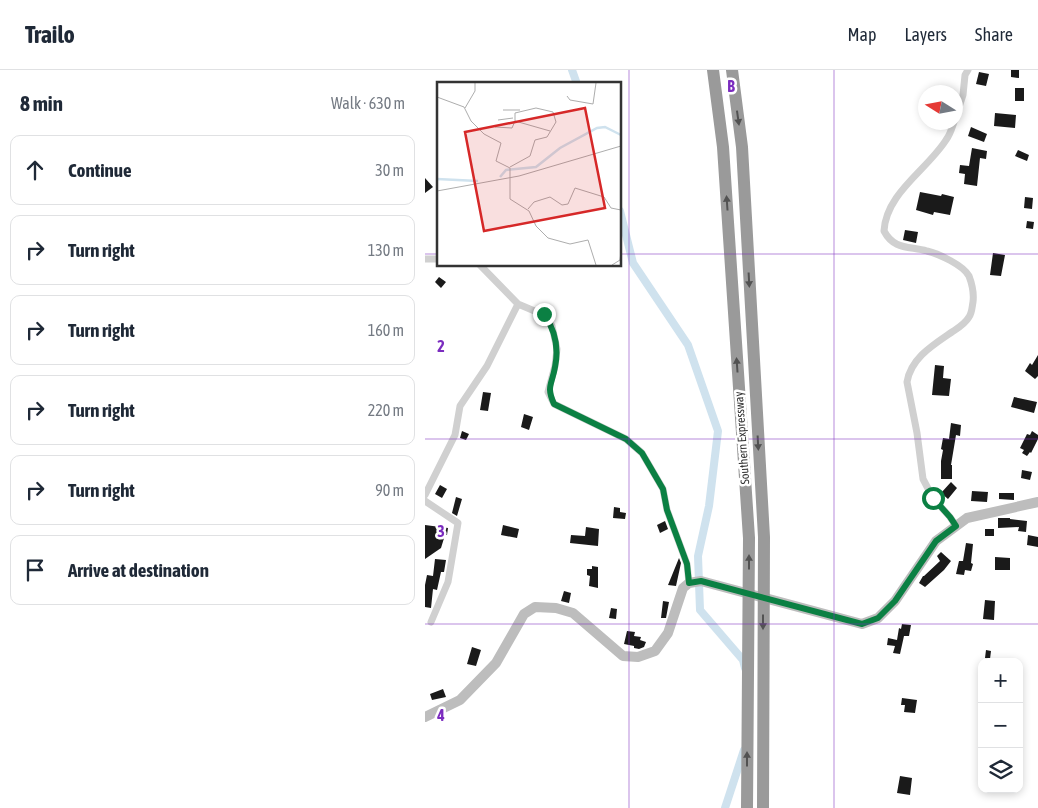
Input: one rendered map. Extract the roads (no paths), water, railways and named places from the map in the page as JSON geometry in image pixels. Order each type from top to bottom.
[{"type":"highway","name":"Southern Expressway","points":[[713,70],[723,147],[749,538],[747,808]]},
{"type":"highway","name":"Southern Expressway","points":[[732,70],[742,147],[764,538],[763,808]]},
{"type":"street","points":[[963,90],[968,70]]},
{"type":"street","points":[[950,130],[945,141],[906,186],[886,215],[884,232],[890,241],[898,245],[928,251],[959,265],[970,279],[973,297],[971,315],[960,326],[922,355],[909,374],[907,382],[917,433],[923,479],[933,498],[956,526]]},
{"type":"street","points":[[481,266],[518,304],[544,314],[552,326],[557,349],[555,366],[548,392],[554,404],[626,439],[642,453],[663,489],[667,510],[694,582]]},
{"type":"street","points":[[425,495],[455,435],[460,406],[487,366],[518,304]]},
{"type":"street","points":[[425,501],[458,523],[448,582],[431,622]]},
{"type":"street","points":[[425,717],[460,700],[496,664],[524,614],[535,607],[556,608],[573,613],[623,656],[638,657],[655,651],[668,633],[683,588],[694,582],[862,624],[878,618],[895,601],[936,541],[967,518],[1038,502]]},
{"type":"waterway","points":[[572,70],[576,82]]},
{"type":"waterway","points":[[621,215],[633,263],[688,345],[718,431],[709,506],[698,556],[700,610],[743,660],[745,668]]},
{"type":"waterway","points":[[725,808],[744,750]]}]
